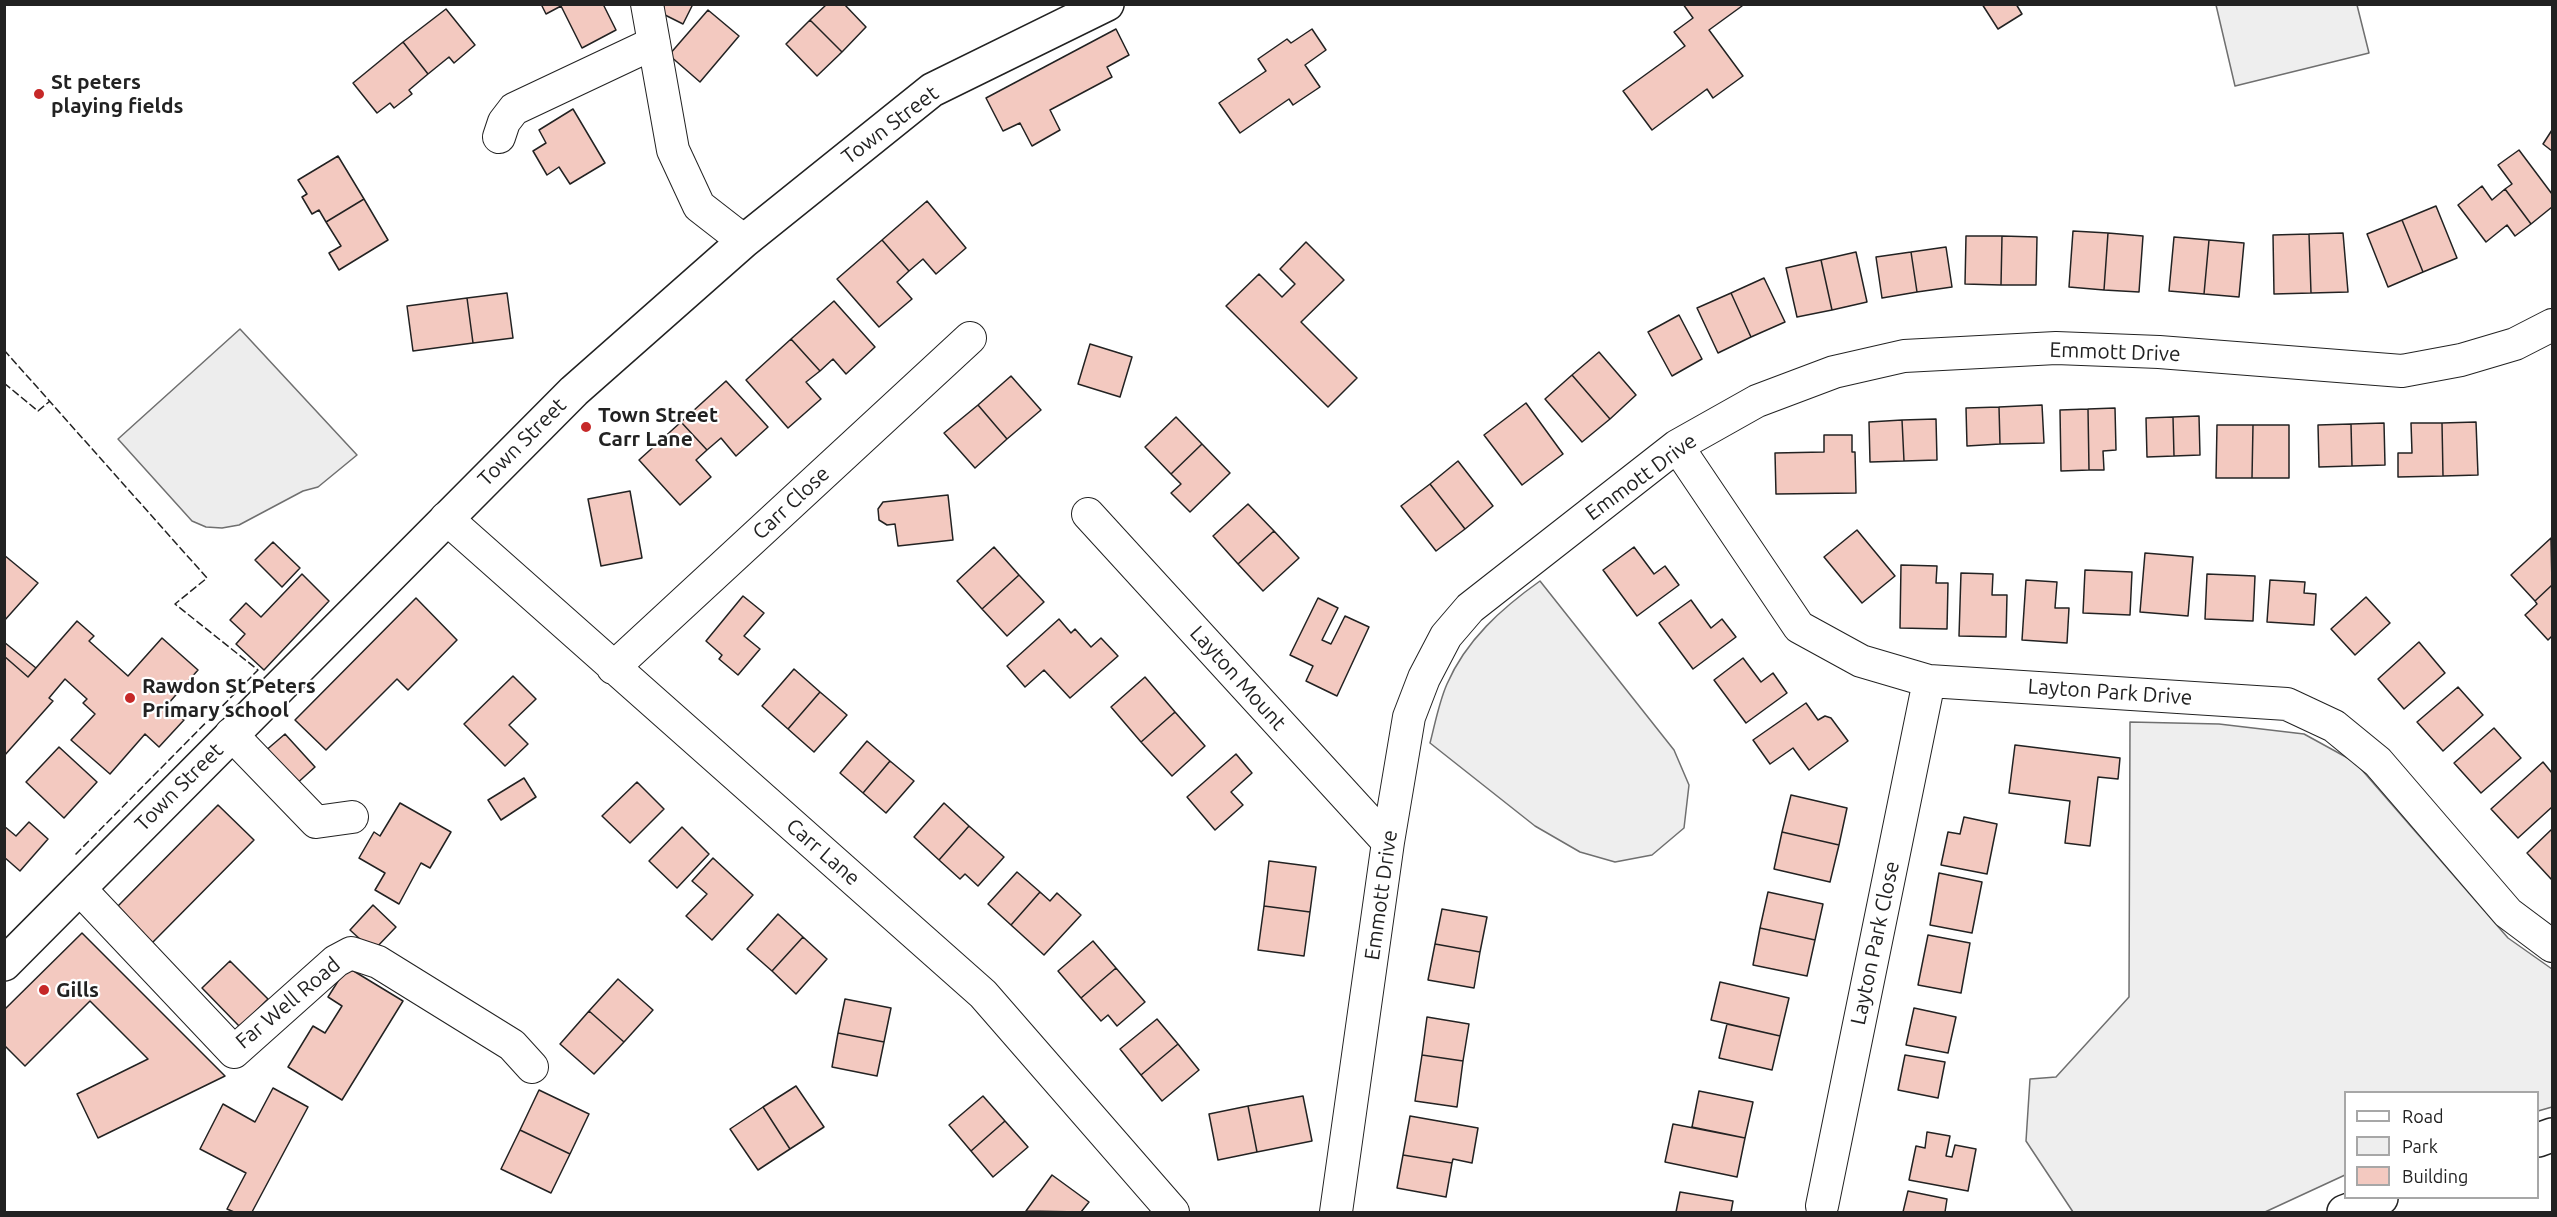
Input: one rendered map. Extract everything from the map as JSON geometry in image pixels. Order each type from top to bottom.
[{"type":"street","points":[[647,4],[673,150],[699,206],[744,241]]},
{"type":"street","name":"Town Street","points":[[4,964],[574,391],[744,241],[932,90],[1107,4]]},
{"type":"street","points":[[499,137],[504,123],[514,109],[654,43]]},
{"type":"street","name":"Emmott Drive","points":[[1336,1212],[1388,842],[1409,717],[1424,678],[1446,636],[1470,608],[1677,446],[1757,401],[1834,372],[1904,356],[2056,348],[2159,352],[2402,371],[2461,360],[2515,344],[2553,325]]},
{"type":"street","name":"Carr Close","points":[[613,668],[970,338]]},
{"type":"street","name":"Layton Park Drive","points":[[1677,446],[1799,627],[1861,661],[1929,681],[2287,704],[2334,726],[2379,762],[2508,913],[2553,946]]},
{"type":"street","name":"Layton Mount","points":[[1088,514],[1388,842]]},
{"type":"street","name":"Carr Lane","points":[[446,518],[982,994],[1173,1212]]},
{"type":"street","name":"Layton Park Close","points":[[1822,1206],[1929,681]]},
{"type":"street","points":[[231,734],[316,822],[352,818]]},
{"type":"street","name":"Far Well Road","points":[[79,888],[234,1052],[336,961],[351,953],[378,962],[512,1045],[532,1067]]},
{"type":"street","points":[[2344,1212],[2376,1199]]},
{"type":"green space","points":[[2216,5],[2357,5],[2369,53],[2235,86]]},
{"type":"green space","points":[[1540,581],[1674,750],[1689,785],[1684,828],[1652,855],[1615,862],[1580,852],[1535,826],[1430,743],[1444,691],[1464,653],[1486,626]]},
{"type":"green space","points":[[2130,722],[2219,724],[2304,734],[2355,762],[2508,938],[2552,969],[2552,1107],[2539,1111],[2539,1091],[2344,1091],[2344,1175],[2265,1212],[2073,1212],[2026,1141],[2030,1079],[2056,1077],[2129,997]]},
{"type":"shaded area","points":[[240,329],[357,455],[318,487],[303,491],[239,525],[222,528],[206,527],[192,521],[118,439]]},
{"type":"building","points":[[541,4],[603,4],[616,30],[582,48],[561,6],[546,14]]},
{"type":"building","points":[[664,4],[693,4],[683,24],[663,14]]},
{"type":"building","points":[[827,4],[844,4],[866,27],[842,52],[810,20]]},
{"type":"building","points":[[1683,4],[1741,4],[1742,6],[1709,30],[1743,76],[1713,98],[1707,89],[1652,130],[1623,91],[1685,46],[1674,32],[1693,18]]},
{"type":"building","points":[[1982,4],[2016,4],[2022,14],[1998,29]]},
{"type":"building","points":[[446,9],[475,45],[454,63],[449,57],[428,74],[403,42]]},
{"type":"building","points":[[708,10],[739,36],[700,82],[669,55]]},
{"type":"building","points":[[810,20],[842,52],[817,76],[786,44]]},
{"type":"building","points":[[1116,29],[1129,55],[1107,67],[1112,77],[1050,110],[1060,130],[1032,146],[1020,123],[1003,131],[986,98]]},
{"type":"building","points":[[1312,29],[1326,50],[1305,65],[1320,87],[1293,105],[1289,99],[1240,133],[1219,103],[1266,71],[1258,59],[1287,39],[1291,43]]},
{"type":"building","points":[[403,42],[428,74],[409,90],[412,94],[394,108],[390,103],[377,113],[353,83]]},
{"type":"building","points":[[573,109],[605,163],[570,184],[559,167],[547,175],[533,151],[546,143],[539,130]]},
{"type":"building","points":[[2552,130],[2552,151],[2543,144]]},
{"type":"building","points":[[2519,150],[2552,194],[2552,207],[2531,224],[2505,189],[2512,184],[2498,165]]},
{"type":"building","points":[[338,156],[364,199],[326,222],[319,210],[312,214],[302,197],[307,194],[298,180]]},
{"type":"building","points":[[2482,186],[2492,200],[2505,189],[2531,224],[2515,236],[2507,225],[2486,242],[2458,205]]},
{"type":"building","points":[[364,199],[388,240],[339,270],[329,253],[341,246],[326,222]]},
{"type":"building","points":[[927,201],[966,248],[936,274],[923,259],[909,271],[882,240]]},
{"type":"building","points":[[2436,206],[2457,258],[2423,272],[2402,220]]},
{"type":"building","points":[[2402,220],[2423,272],[2388,287],[2367,234]]},
{"type":"building","points":[[2073,231],[2108,233],[2104,290],[2069,287]]},
{"type":"building","points":[[2108,233],[2143,236],[2139,292],[2104,290]]},
{"type":"building","points":[[2343,233],[2348,292],[2311,293],[2309,234]]},
{"type":"building","points":[[2309,234],[2311,293],[2274,294],[2273,235]]},
{"type":"building","points":[[1966,236],[2002,236],[2001,285],[1965,284]]},
{"type":"building","points":[[2002,236],[2037,237],[2036,285],[2001,285]]},
{"type":"building","points":[[2174,237],[2209,240],[2204,294],[2169,291]]},
{"type":"building","points":[[882,240],[909,271],[897,282],[912,299],[879,327],[837,279]]},
{"type":"building","points":[[2209,240],[2244,243],[2239,297],[2204,294]]},
{"type":"building","points":[[1306,242],[1344,280],[1301,322],[1357,378],[1328,407],[1226,306],[1259,274],[1282,297],[1295,284],[1280,269]]},
{"type":"building","points":[[1946,247],[1952,287],[1917,292],[1911,252]]},
{"type":"building","points":[[1856,252],[1867,302],[1832,310],[1821,260]]},
{"type":"building","points":[[1911,252],[1917,292],[1882,298],[1876,257]]},
{"type":"building","points":[[1821,260],[1832,310],[1797,317],[1786,268]]},
{"type":"building","points":[[1764,278],[1785,322],[1751,337],[1731,293]]},
{"type":"building","points":[[507,293],[513,338],[473,343],[467,298]]},
{"type":"building","points":[[1731,293],[1751,337],[1718,353],[1697,308]]},
{"type":"building","points":[[467,298],[473,343],[413,351],[407,306]]},
{"type":"building","points":[[834,301],[875,347],[846,374],[833,359],[820,371],[791,339]]},
{"type":"building","points":[[1679,315],[1702,359],[1672,376],[1648,332]]},
{"type":"building","points":[[791,339],[820,371],[806,382],[821,399],[788,428],[746,380]]},
{"type":"building","points":[[1090,344],[1132,357],[1120,397],[1078,384]]},
{"type":"building","points":[[1599,352],[1636,395],[1610,419],[1572,375]]},
{"type":"building","points":[[1572,375],[1610,419],[1582,442],[1545,399]]},
{"type":"building","points":[[1011,376],[1041,410],[1007,439],[978,405]]},
{"type":"building","points":[[726,381],[768,427],[736,456],[721,438],[707,450],[681,422]]},
{"type":"building","points":[[1526,403],[1563,454],[1522,485],[1484,435]]},
{"type":"building","points":[[978,405],[1007,439],[975,468],[944,433]]},
{"type":"building","points":[[2042,405],[2044,443],[2000,444],[1999,407]]},
{"type":"building","points":[[1999,407],[2000,444],[1967,446],[1966,408]]},
{"type":"building","points":[[2115,408],[2116,450],[2103,451],[2104,470],[2089,470],[2088,409]]},
{"type":"building","points":[[2088,409],[2089,470],[2061,471],[2060,410]]},
{"type":"building","points":[[2199,416],[2200,455],[2174,456],[2173,417]]},
{"type":"building","points":[[1176,417],[1202,444],[1171,474],[1145,447]]},
{"type":"building","points":[[2173,417],[2174,456],[2147,457],[2146,418]]},
{"type":"building","points":[[1936,419],[1937,460],[1904,461],[1902,420]]},
{"type":"building","points":[[1902,420],[1904,461],[1870,462],[1869,422]]},
{"type":"building","points":[[681,422],[707,450],[696,460],[711,477],[680,505],[639,460]]},
{"type":"building","points":[[2476,422],[2478,475],[2443,476],[2442,423]]},
{"type":"building","points":[[2384,423],[2385,465],[2352,466],[2351,424]]},
{"type":"building","points":[[2411,423],[2442,423],[2443,476],[2398,477],[2398,453],[2412,453]]},
{"type":"building","points":[[2351,424],[2352,466],[2319,467],[2318,425]]},
{"type":"building","points":[[2217,425],[2253,425],[2252,478],[2216,478]]},
{"type":"building","points":[[2253,425],[2289,425],[2289,478],[2252,478]]},
{"type":"building","points":[[1824,435],[1852,435],[1852,452],[1855,452],[1856,493],[1776,494],[1775,453],[1824,452]]},
{"type":"building","points":[[1202,444],[1230,473],[1190,512],[1171,493],[1181,484],[1171,474]]},
{"type":"building","points":[[1458,461],[1493,506],[1465,529],[1430,484]]},
{"type":"building","points":[[1430,484],[1465,529],[1436,551],[1401,506]]},
{"type":"building","points":[[630,491],[642,558],[601,566],[588,499]]},
{"type":"building","points":[[948,495],[953,540],[898,546],[895,524],[887,525],[879,520],[878,509],[883,502]]},
{"type":"building","points":[[1248,504],[1274,531],[1238,564],[1213,536]]},
{"type":"building","points":[[1857,530],[1895,576],[1862,603],[1824,557]]},
{"type":"building","points":[[1274,531],[1299,558],[1263,591],[1238,564]]},
{"type":"building","points":[[2551,538],[2552,585],[2535,601],[2511,575]]},
{"type":"building","points":[[273,542],[300,568],[282,587],[255,560]]},
{"type":"building","points":[[994,547],[1019,575],[982,609],[957,581]]},
{"type":"building","points":[[1634,547],[1654,574],[1665,566],[1679,585],[1637,616],[1603,570]]},
{"type":"building","points":[[2145,553],[2193,557],[2188,616],[2140,612]]},
{"type":"building","points":[[4,555],[38,583],[4,621]]},
{"type":"building","points":[[1901,565],[1937,566],[1936,583],[1948,583],[1947,629],[1900,628]]},
{"type":"building","points":[[2085,570],[2132,572],[2130,615],[2083,613]]},
{"type":"building","points":[[1961,573],[1993,574],[1992,595],[2007,595],[2006,637],[1959,636]]},
{"type":"building","points":[[302,574],[329,601],[264,670],[236,644],[245,634],[230,620],[246,603],[261,617]]},
{"type":"building","points":[[2207,574],[2255,576],[2253,621],[2205,619]]},
{"type":"building","points":[[1019,575],[1044,602],[1007,636],[982,609]]},
{"type":"building","points":[[2026,580],[2057,582],[2055,608],[2069,608],[2067,643],[2022,640]]},
{"type":"building","points":[[2270,580],[2305,582],[2304,593],[2316,594],[2314,625],[2267,622]]},
{"type":"building","points":[[2552,585],[2552,636],[2548,640],[2525,615],[2537,604],[2535,601]]},
{"type":"building","points":[[743,596],[764,613],[744,636],[760,649],[738,675],[719,659],[722,655],[706,641]]},
{"type":"building","points":[[2366,597],[2390,623],[2355,655],[2331,629]]},
{"type":"building","points":[[416,598],[457,640],[408,690],[397,679],[326,750],[295,720]]},
{"type":"building","points":[[1318,598],[1338,608],[1322,640],[1331,644],[1345,616],[1369,627],[1337,696],[1306,681],[1313,666],[1290,655]]},
{"type":"building","points":[[1691,600],[1711,628],[1722,619],[1736,637],[1693,669],[1659,623]]},
{"type":"building","points":[[1059,619],[1071,633],[1075,629],[1091,647],[1101,638],[1118,656],[1070,698],[1044,670],[1025,687],[1007,666]]},
{"type":"building","name":"Rawdon St Peters Primary school","points":[[77,621],[94,636],[89,641],[128,676],[162,638],[198,670],[167,705],[184,720],[159,747],[145,734],[110,774],[71,740],[95,714],[83,703],[87,699],[65,679],[49,698],[53,701],[4,756],[4,656],[28,677]]},
{"type":"building","points":[[4,642],[36,668],[28,677],[4,656]]},
{"type":"building","points":[[2419,642],[2445,673],[2404,709],[2378,679]]},
{"type":"building","points":[[1743,658],[1761,682],[1773,673],[1787,693],[1746,723],[1714,680]]},
{"type":"building","points":[[794,669],[820,692],[788,729],[762,706]]},
{"type":"building","points":[[513,676],[536,699],[509,725],[528,744],[505,766],[464,724]]},
{"type":"building","points":[[1145,677],[1175,712],[1141,742],[1111,707]]},
{"type":"building","points":[[2458,687],[2483,715],[2443,751],[2417,722]]},
{"type":"building","points":[[820,692],[847,715],[814,752],[788,729]]},
{"type":"building","points":[[1806,703],[1818,720],[1825,716],[1831,718],[1848,741],[1809,770],[1793,748],[1770,764],[1753,740]]},
{"type":"building","points":[[1175,712],[1205,746],[1172,776],[1141,742]]},
{"type":"building","points":[[2494,728],[2521,758],[2481,793],[2454,763]]},
{"type":"building","points":[[285,734],[315,767],[294,786],[264,752]]},
{"type":"building","points":[[867,741],[890,761],[863,793],[840,773]]},
{"type":"building","points":[[2015,745],[2120,758],[2118,779],[2098,777],[2090,846],[2065,843],[2070,801],[2009,793]]},
{"type":"building","points":[[59,747],[97,782],[64,818],[26,782]]},
{"type":"building","points":[[1236,754],[1252,773],[1231,792],[1243,805],[1215,830],[1187,797]]},
{"type":"building","points":[[890,761],[914,781],[886,813],[863,793]]},
{"type":"building","points":[[2543,762],[2552,773],[2552,807],[2518,838],[2491,809]]},
{"type":"building","points":[[524,778],[536,797],[501,820],[488,800]]},
{"type":"building","points":[[637,782],[664,809],[630,843],[602,816]]},
{"type":"building","points":[[1791,795],[1847,808],[1839,845],[1782,832]]},
{"type":"building","points":[[400,803],[451,832],[430,868],[421,863],[399,904],[375,890],[385,873],[359,858],[374,832],[380,836]]},
{"type":"building","points":[[944,803],[969,826],[939,860],[914,837]]},
{"type":"building","points":[[218,805],[254,840],[152,943],[116,908]]},
{"type":"building","points":[[1964,817],[1997,824],[1987,874],[1941,865],[1948,832],[1960,834]]},
{"type":"building","points":[[29,822],[48,839],[20,871],[4,857],[4,826],[16,836]]},
{"type":"building","points":[[969,826],[1004,857],[978,886],[965,874],[960,879],[939,860]]},
{"type":"building","points":[[682,827],[709,854],[677,888],[649,861]]},
{"type":"building","points":[[2552,829],[2552,880],[2527,853]]},
{"type":"building","points":[[1782,832],[1839,845],[1830,882],[1774,869]]},
{"type":"building","points":[[713,858],[753,895],[712,940],[686,916],[707,894],[692,881]]},
{"type":"building","points":[[1269,861],[1316,867],[1310,912],[1264,906]]},
{"type":"building","points":[[1017,872],[1040,892],[1011,925],[988,904]]},
{"type":"building","points":[[1939,873],[1982,882],[1972,933],[1930,925]]},
{"type":"building","points":[[1040,892],[1050,901],[1057,893],[1081,915],[1044,955],[1011,925]]},
{"type":"building","points":[[1768,892],[1823,904],[1815,940],[1760,928]]},
{"type":"building","points":[[373,905],[396,927],[373,951],[350,930]]},
{"type":"building","points":[[1264,906],[1310,912],[1304,956],[1258,950]]},
{"type":"building","points":[[1442,909],[1487,917],[1480,952],[1435,944]]},
{"type":"building","points":[[778,914],[803,937],[772,971],[747,949]]},
{"type":"building","points":[[1760,928],[1815,940],[1807,976],[1753,965]]},
{"type":"building","points":[[82,933],[225,1076],[98,1138],[77,1094],[148,1059],[90,1001],[25,1066],[4,1045],[4,1010]]},
{"type":"building","points":[[1928,935],[1970,943],[1961,993],[1918,985]]},
{"type":"building","points":[[803,937],[827,959],[796,994],[772,971]]},
{"type":"building","points":[[1093,941],[1116,968],[1081,998],[1058,971]]},
{"type":"building","points":[[1435,944],[1480,952],[1474,988],[1428,980]]},
{"type":"building","points":[[230,961],[268,999],[240,1027],[202,988]]},
{"type":"building","points":[[347,967],[403,1001],[342,1100],[288,1067],[313,1026],[325,1033],[342,1006],[328,997]]},
{"type":"building","points":[[1116,968],[1145,1002],[1117,1026],[1108,1015],[1101,1021],[1081,998]]},
{"type":"building","points":[[618,979],[653,1010],[624,1042],[589,1011]]},
{"type":"building","points":[[1720,982],[1789,998],[1780,1036],[1711,1020]]},
{"type":"building","points":[[845,999],[891,1008],[884,1042],[838,1033]]},
{"type":"building","points":[[1914,1008],[1956,1017],[1948,1053],[1906,1045]]},
{"type":"building","points":[[589,1011],[624,1042],[594,1074],[560,1044]]},
{"type":"building","points":[[1427,1017],[1469,1024],[1463,1061],[1422,1055]]},
{"type":"building","points":[[1157,1019],[1178,1044],[1141,1075],[1120,1049]]},
{"type":"building","points":[[1727,1024],[1780,1036],[1772,1070],[1719,1058]]},
{"type":"building","points":[[838,1033],[884,1042],[877,1076],[832,1067]]},
{"type":"building","points":[[1178,1044],[1199,1070],[1162,1101],[1141,1075]]},
{"type":"building","points":[[1422,1055],[1463,1061],[1457,1107],[1415,1101]]},
{"type":"building","points":[[1905,1055],[1945,1062],[1938,1098],[1898,1090]]},
{"type":"building","points":[[796,1086],[824,1127],[790,1149],[763,1107]]},
{"type":"building","points":[[273,1088],[308,1107],[252,1212],[234,1212],[227,1209],[246,1173],[200,1149],[223,1104],[255,1122]]},
{"type":"building","points":[[539,1090],[589,1114],[570,1154],[520,1130]]},
{"type":"building","points":[[1699,1091],[1753,1102],[1745,1138],[1692,1127]]},
{"type":"building","points":[[983,1096],[1005,1121],[971,1151],[949,1125]]},
{"type":"building","points":[[1303,1096],[1312,1141],[1257,1152],[1248,1106]]},
{"type":"building","points":[[1248,1106],[1257,1152],[1218,1160],[1209,1114]]},
{"type":"building","points":[[763,1107],[790,1149],[758,1170],[730,1129]]},
{"type":"building","points":[[1410,1116],[1478,1128],[1472,1163],[1453,1159],[1452,1163],[1403,1155]]},
{"type":"building","points":[[1005,1121],[1028,1147],[993,1177],[971,1151]]},
{"type":"building","points":[[1673,1124],[1745,1138],[1737,1177],[1665,1162]]},
{"type":"building","points":[[520,1130],[570,1154],[551,1193],[501,1169]]},
{"type":"building","points":[[1927,1132],[1950,1136],[1946,1156],[1952,1157],[1955,1145],[1976,1149],[1968,1191],[1909,1180],[1916,1146],[1925,1148]]},
{"type":"building","points":[[1403,1155],[1452,1163],[1446,1197],[1397,1188]]},
{"type":"building","points":[[1052,1175],[1089,1202],[1081,1212],[1026,1211]]},
{"type":"building","points":[[1908,1191],[1947,1199],[1945,1212],[1903,1212]]},
{"type":"building","points":[[1680,1192],[1733,1201],[1731,1212],[1676,1212]]},
{"type":"fence","points":[[4,350],[207,578],[175,604],[258,670],[75,855]]},
{"type":"fence","points":[[4,383],[38,411],[50,401]]},
{"type":"place","name":"St peters playing fields","points":[[39,94]]},
{"type":"place","name":"Town Street Carr Lane","points":[[586,427]]},
{"type":"place","name":"Rawdon St Peters Primary school","points":[[130,698]]},
{"type":"place","name":"Gills","points":[[44,990]]}]
